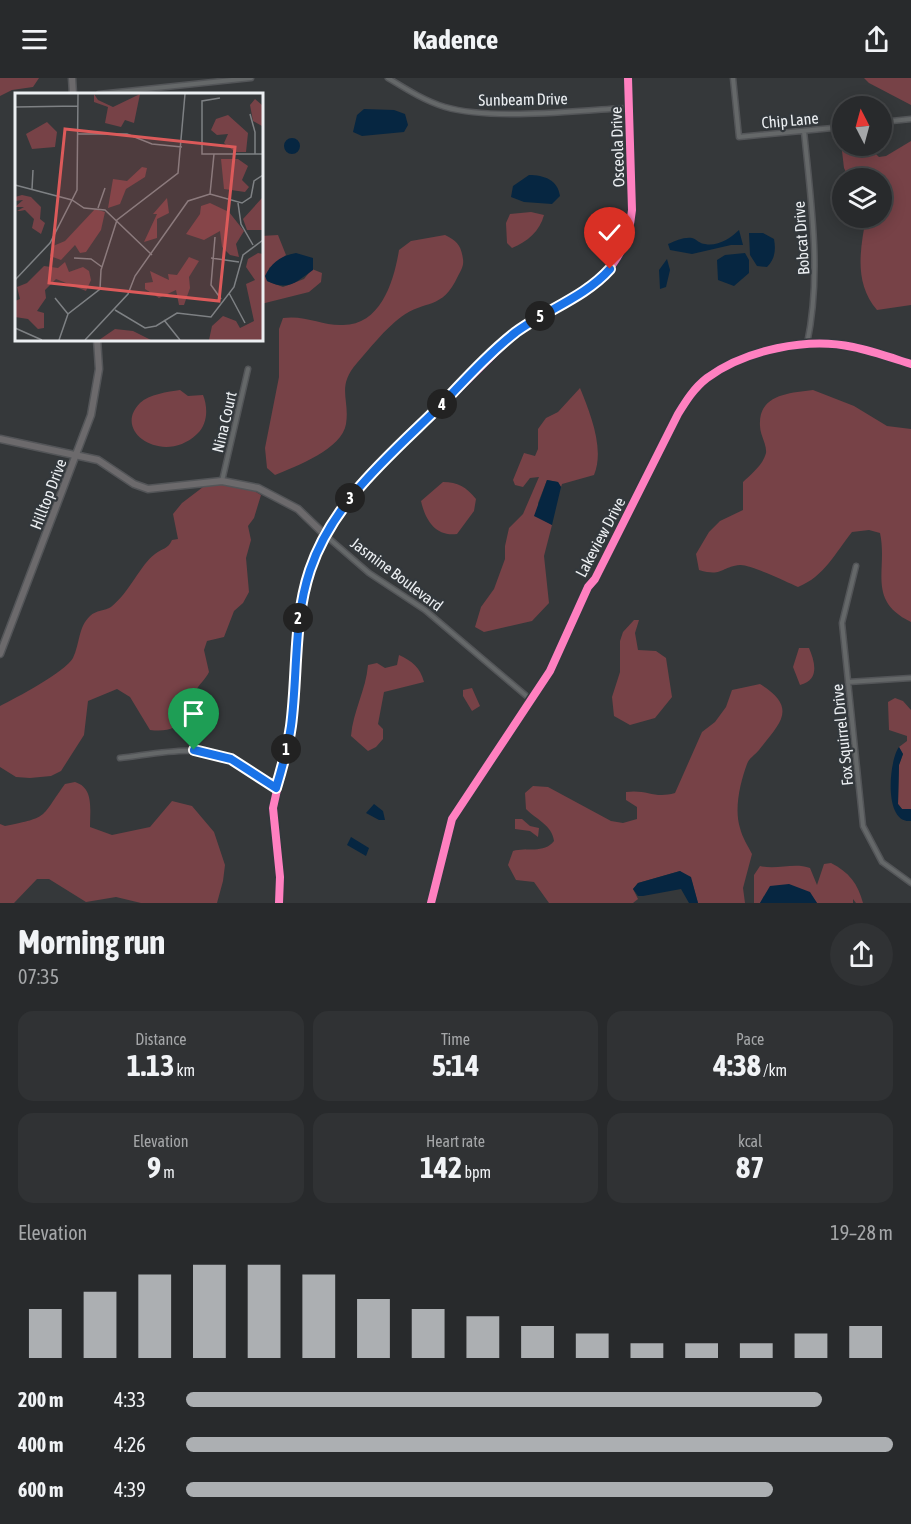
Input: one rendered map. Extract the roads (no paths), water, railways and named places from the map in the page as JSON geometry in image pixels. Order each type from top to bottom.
[{"type":"street","points":[[72,78],[73,93]]},
{"type":"street","points":[[108,93],[251,78]]},
{"type":"street","name":"Sunbeam Drive","points":[[388,78],[437,104],[470,112],[629,108]]},
{"type":"street","name":"Osceola Drive","points":[[279,903],[280,876],[273,818],[276,788],[291,727],[297,622],[303,595],[325,535],[358,488],[483,363],[514,334],[543,313],[588,289],[617,261],[631,226],[632,210],[628,78]]},
{"type":"street","name":"Chip Lane","points":[[733,78],[739,137],[832,128]]},
{"type":"street","points":[[892,121],[911,119]]},
{"type":"street","name":"Bobcat Drive","points":[[804,131],[816,261],[815,307],[807,344]]},
{"type":"street","name":"Hilltop Drive","points":[[0,654],[78,454],[97,393],[97,340]]},
{"type":"street","name":"Lakeview Drive","points":[[431,903],[452,819],[549,671],[588,587],[596,579],[678,414],[693,392],[706,379],[725,367],[781,348],[807,344],[852,346],[911,364]]},
{"type":"street","name":"Nina Court","points":[[222,481],[248,369]]},
{"type":"street","name":"Jasmine Boulevard","points":[[0,439],[98,460],[134,484],[148,489],[222,481],[258,488],[281,498],[298,509],[369,573],[425,610],[530,699]]},
{"type":"street","name":"Fox Squirrel Drive","points":[[856,566],[842,622],[863,826],[882,862],[911,883]]},
{"type":"street","points":[[848,682],[911,678]]},
{"type":"street","points":[[120,758],[194,750],[211,753],[231,759],[276,788]]},
{"type":"water","points":[[364,109],[394,110],[405,114],[408,125],[404,132],[362,136],[353,132],[357,115]]},
{"type":"water","points":[[292,138],[298,140],[300,146],[298,152],[292,154],[286,152],[284,146],[286,140]]},
{"type":"water","points":[[529,175],[540,176],[553,182],[560,196],[552,204],[524,202],[511,197],[513,186]]},
{"type":"water","points":[[739,230],[743,245],[731,245],[692,254],[670,250],[668,244],[689,238],[710,245],[728,239]]},
{"type":"water","points":[[749,233],[763,233],[774,239],[774,254],[767,267],[757,266],[750,255]]},
{"type":"water","points":[[296,253],[313,258],[313,270],[292,284],[281,285],[267,281],[265,276],[274,263]]},
{"type":"water","points":[[745,253],[749,260],[749,273],[734,286],[718,280],[717,260],[725,255]]},
{"type":"water","points":[[667,259],[670,270],[666,287],[660,289],[659,270]]},
{"type":"water","points":[[547,480],[558,482],[561,487],[552,525],[534,516]]},
{"type":"water","points":[[899,747],[903,754],[899,765],[898,804],[902,809],[911,809],[911,821],[902,819],[896,813],[892,802],[891,777],[895,754]]},
{"type":"water","points":[[374,804],[383,811],[385,820],[379,820],[366,813]]},
{"type":"water","points":[[351,837],[369,848],[366,856],[347,845]]},
{"type":"water","points":[[680,871],[691,877],[698,903],[689,903],[681,889],[638,896],[633,889],[638,883]]},
{"type":"water","points":[[789,884],[810,892],[817,903],[760,903],[770,886]]}]
